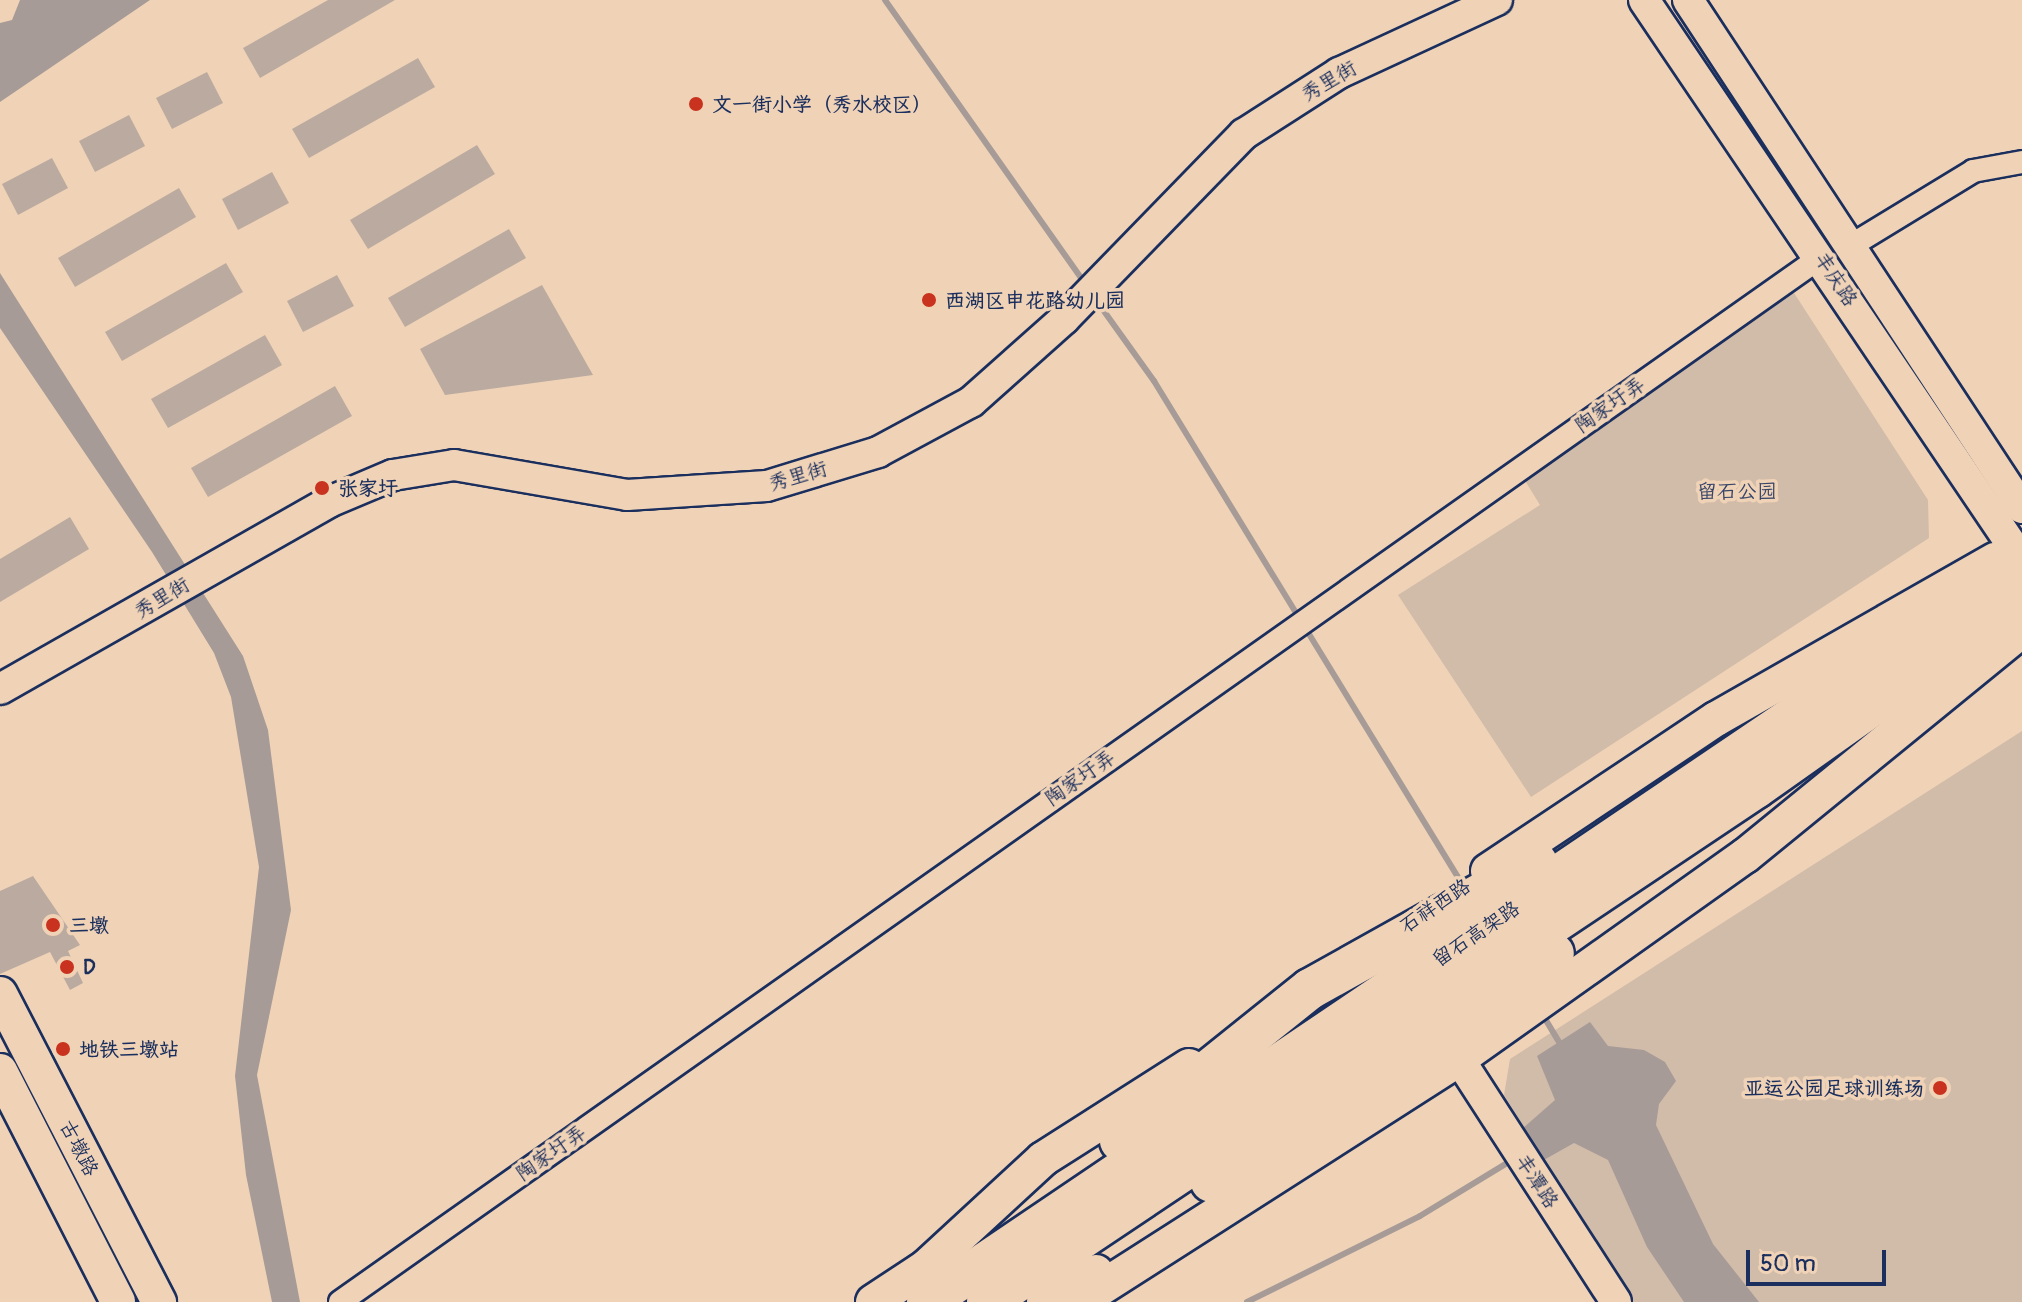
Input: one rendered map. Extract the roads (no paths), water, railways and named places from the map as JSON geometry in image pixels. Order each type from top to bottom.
[{"type":"highway","points":[[927,1302],[1039,1196],[1125,1138],[1310,989],[1490,954],[1559,966],[1762,798],[2020,554]]},
{"type":"highway","points":[[1000,1302],[1101,1251],[1248,1159],[1451,1050],[1490,954],[1501,873],[1729,747],[2022,600]]},
{"type":"highway","name":"留石高架路","points":[[987,1302],[1490,954],[1571,890],[1729,747]]},
{"type":"highway","name":"留石高架路","points":[[1571,890],[1762,798]]},
{"type":"highway","name":"留石高架路","points":[[927,1302],[1490,954]]},
{"type":"main road","points":[[1501,873],[1716,719],[2020,554]]},
{"type":"main road","points":[[1559,966],[1745,856],[2022,630]]},
{"type":"main road","points":[[873,1302],[926,1267],[1043,1159],[1310,989]]},
{"type":"main road","name":"古墩路","points":[[0,994],[159,1302]]},
{"type":"main road","points":[[1079,1302],[1451,1050]]},
{"type":"main road","name":"古墩路","points":[[0,1071],[118,1302]]},
{"type":"main road","points":[[1044,1302],[1204,1201],[1248,1159]]},
{"type":"street","name":"秀里街","points":[[0,689],[169,596],[203,573],[393,475],[454,465],[627,495],[767,486],[878,452],[971,402],[1129,252],[1244,134],[1339,73],[1497,0]]},
{"type":"street","name":"丰庆路","points":[[1644,0],[2020,554]]},
{"type":"street","name":"丰庆路","points":[[1688,0],[1852,245],[2022,508]]},
{"type":"street","points":[[1852,245],[1973,171],[2022,162]]},
{"type":"street","name":"陶家圩弄","points":[[340,1302],[1821,257]]},
{"type":"street","name":"丰潭路","points":[[1451,1050],[1592,1302]]},
{"type":"street","name":"丰潭路","points":[[1513,1161],[1616,1302]]},
{"type":"waterway","points":[[885,0],[1085,284]]},
{"type":"waterway","points":[[1096,300],[1154,381],[1464,887]]},
{"type":"waterway","points":[[1541,1012],[1562,1047]]},
{"type":"waterway","points":[[1247,1302],[1420,1216],[1512,1160]]},
{"type":"place","name":"文一街小学（秀水校区）","points":[[696,104]]},
{"type":"place","name":"西湖区申花路幼儿园","points":[[929,300]]},
{"type":"place","name":"张家圩","points":[[322,488]]},
{"type":"place","name":"三墩","points":[[53,925]]},
{"type":"place","name":"D","points":[[67,967]]},
{"type":"place","name":"地铁三墩站","points":[[63,1049]]},
{"type":"place","name":"亚运公园足球训练场","points":[[1940,1088]]},
{"type":"park label","name":"留石公园","points":[[1737,491]]}]
